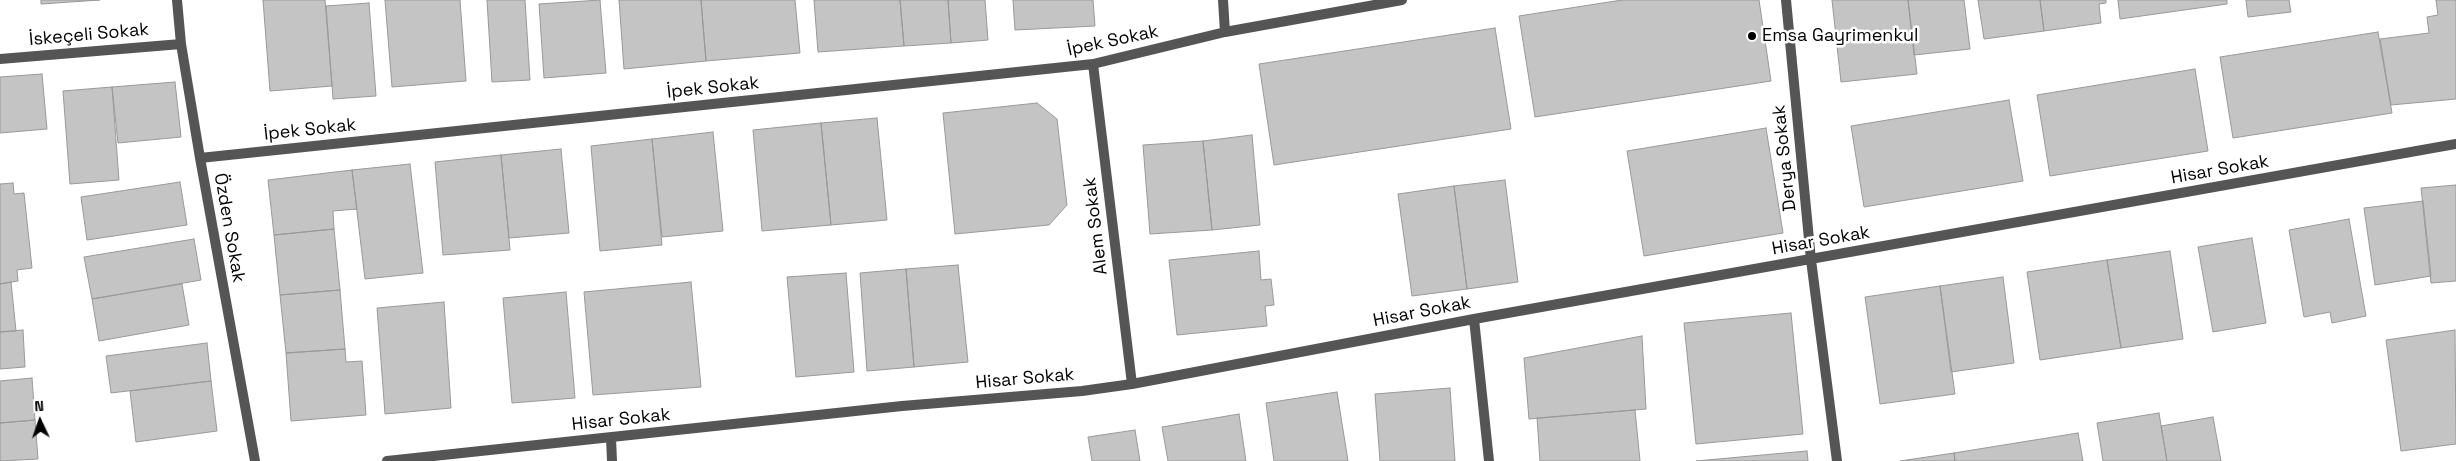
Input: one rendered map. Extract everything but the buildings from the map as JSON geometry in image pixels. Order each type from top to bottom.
[{"type":"street","name":"Özden Sokak","points":[[178,0],[181,44],[200,158],[255,461]]},
{"type":"street","points":[[1223,0],[1226,32]]},
{"type":"street","name":"İpek Sokak","points":[[200,158],[1093,64],[1226,32],[1402,0]]},
{"type":"street","name":"Derya Sokak","points":[[1786,0],[1811,260],[1837,461]]},
{"type":"street","name":"İskeçeli Sokak","points":[[0,59],[181,44]]},
{"type":"street","name":"Alem Sokak","points":[[1093,64],[1132,384]]},
{"type":"street","name":"Hisar Sokak","points":[[387,461],[902,406],[1082,391],[1132,384],[1474,319],[2456,144]]},
{"type":"street","points":[[1474,319],[1488,461]]},
{"type":"street","points":[[611,438],[612,461]]},
{"type":"place","name":"Emsa Gayrimenkul","points":[[1752,36]]}]
